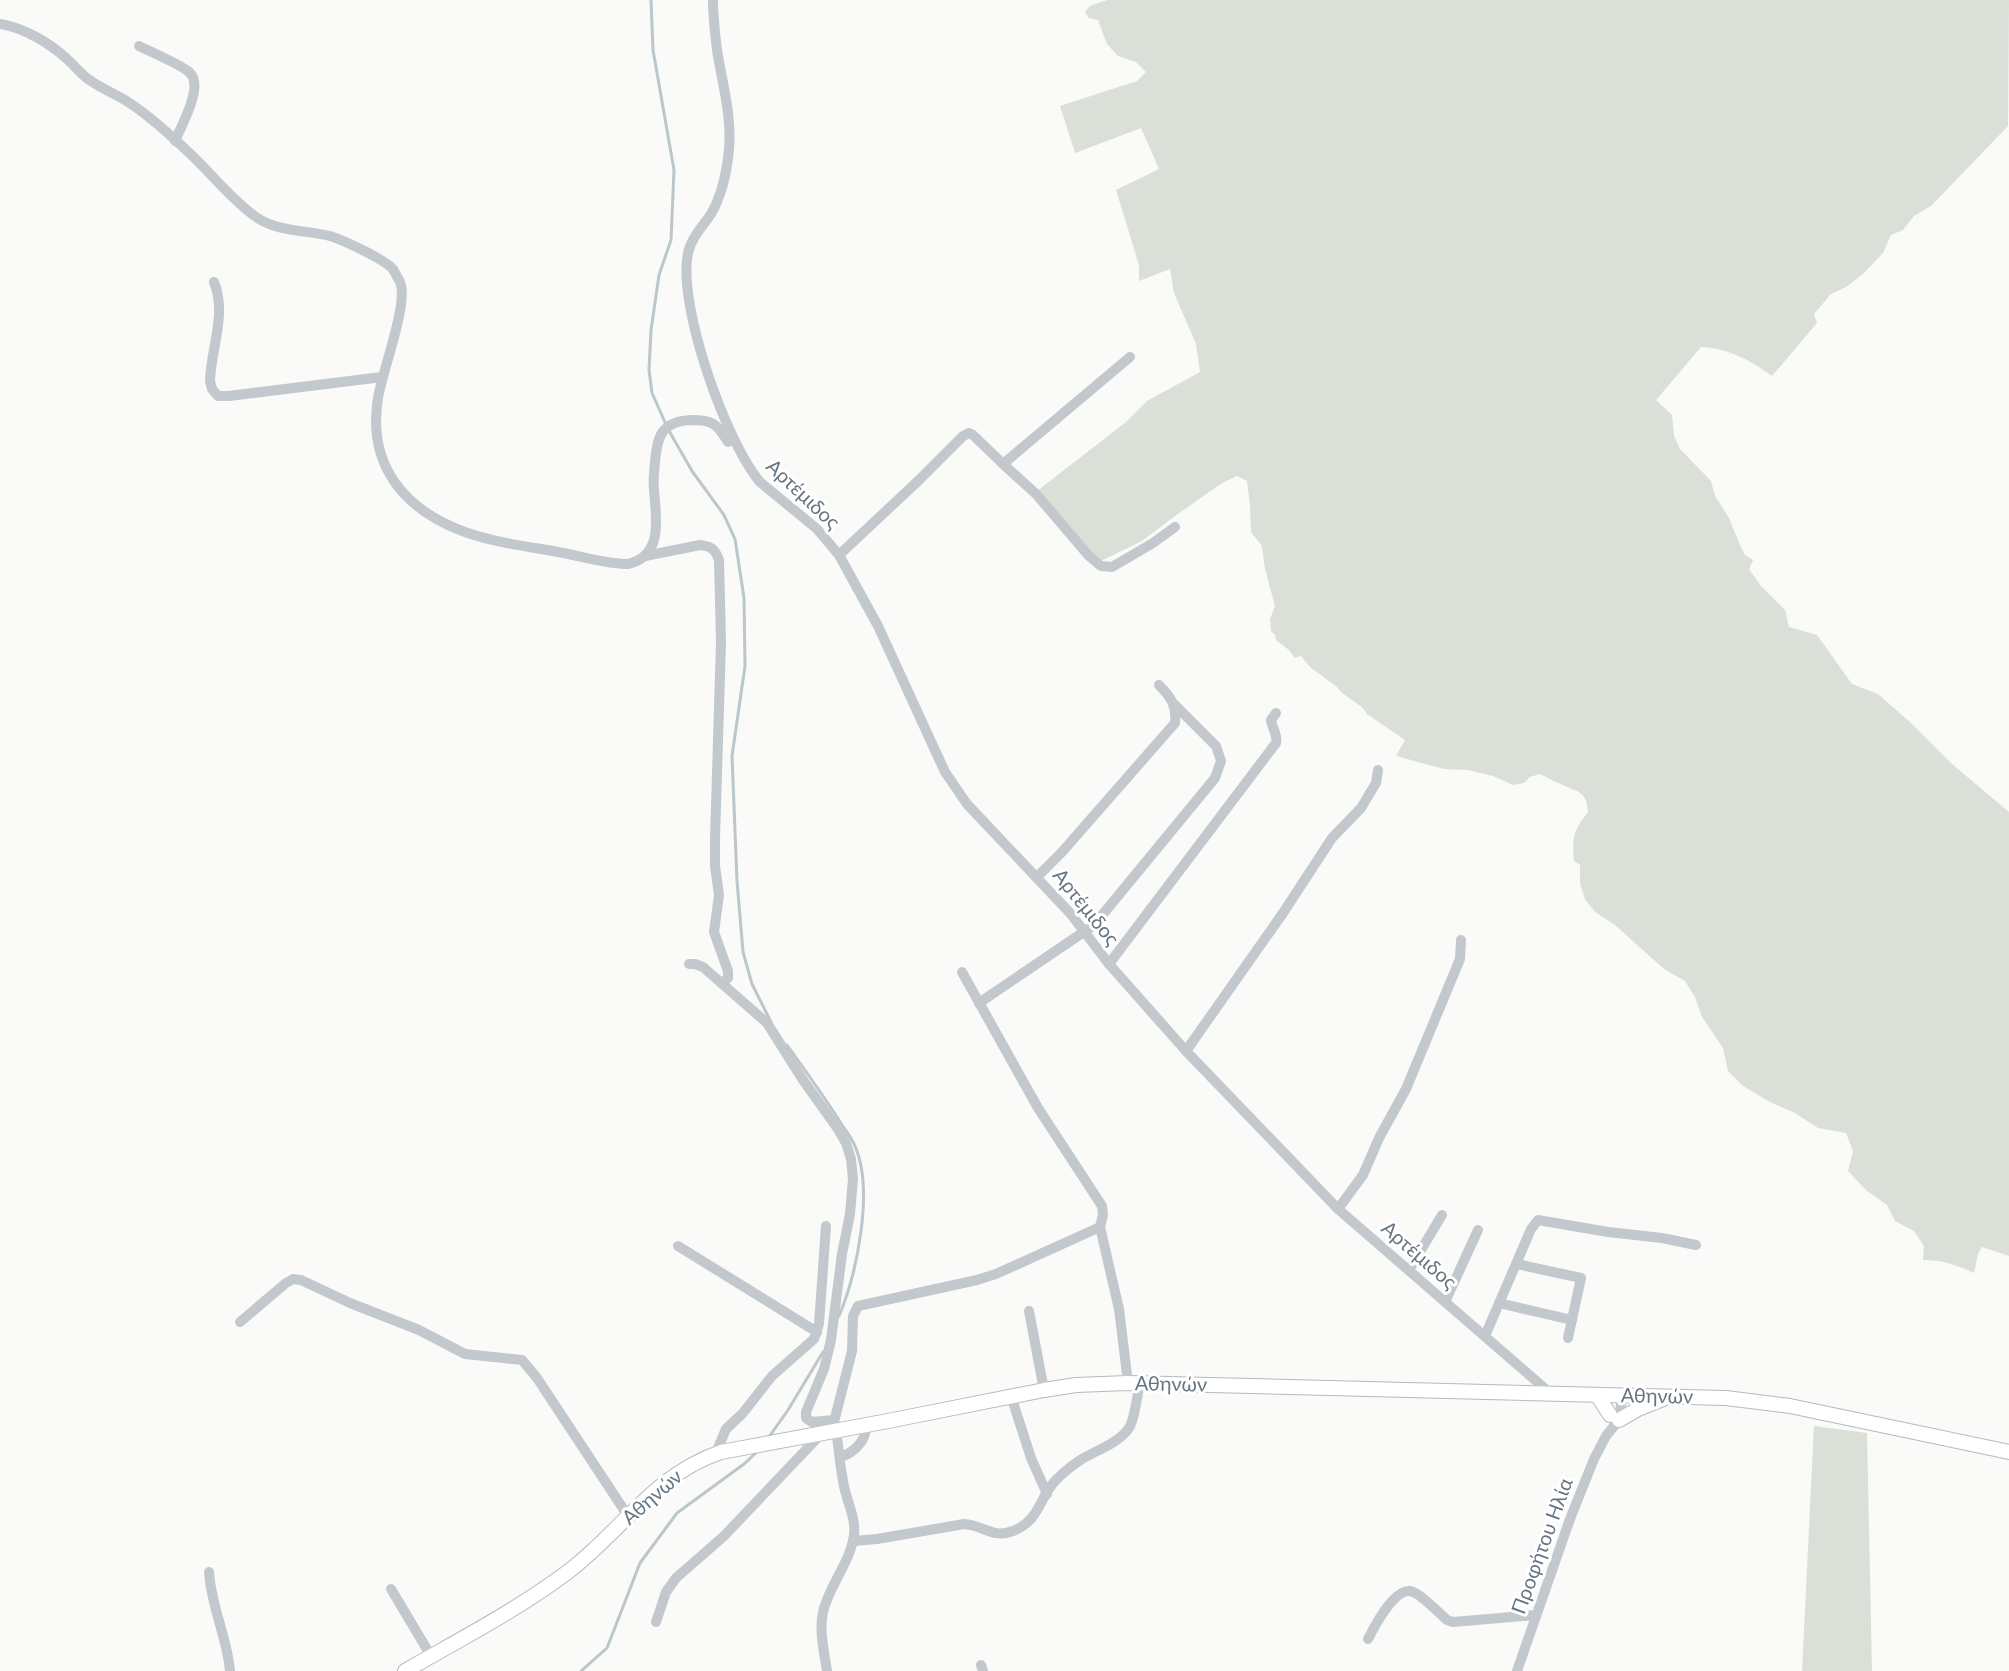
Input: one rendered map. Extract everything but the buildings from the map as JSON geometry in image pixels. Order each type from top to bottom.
[{"type":"main road","name":"Αθηνών","points":[[405,1671],[518,1606],[564,1575],[662,1484],[699,1460],[718,1453],[831,1429],[866,1425],[1011,1396],[1086,1384],[1134,1383],[1726,1398],[1778,1404],[2009,1452]]},
{"type":"main road","points":[[1597,1395],[1614,1417],[1670,1397]]},
{"type":"street","name":"Αρτέμιδος","points":[[713,0],[717,50],[725,90],[729,146],[720,197],[692,240],[688,252],[686,279],[689,304],[705,364],[727,426],[752,473],[817,529],[839,555],[878,626],[932,746],[954,786],[967,804],[1037,877],[1085,932],[1109,964],[1186,1051],[1338,1209],[1550,1393]]},
{"type":"street","points":[[0,24],[47,43],[67,58],[88,79],[137,108],[183,147],[248,210],[263,221],[288,229],[330,236],[366,252],[393,269],[401,284],[402,294],[399,315],[381,377],[376,429],[380,454],[390,477],[401,492],[428,514],[466,533],[515,545],[623,564],[639,561],[645,556],[652,543],[657,524],[653,482],[657,442],[668,426],[687,420],[715,424],[741,464],[752,473]]},
{"type":"street","points":[[139,46],[188,70],[193,78],[194,95],[175,141]]},
{"type":"street","points":[[214,282],[220,305],[210,381],[212,389],[218,396],[381,377]]},
{"type":"street","points":[[1003,464],[1130,357]]},
{"type":"street","points":[[839,555],[967,434],[973,435],[1036,495],[1096,564],[1113,567],[1175,527]]},
{"type":"street","points":[[645,556],[709,545],[719,560],[720,663],[715,839],[715,866],[719,895],[714,932],[728,971],[728,978],[722,983]]},
{"type":"street","points":[[1037,877],[1062,852],[1175,723],[1174,705],[1170,696],[1159,685]]},
{"type":"street","points":[[979,1003],[1085,932],[1104,913],[1215,777],[1220,768],[1220,753],[1212,741],[1174,705]]},
{"type":"street","points":[[1109,964],[1276,743],[1277,739],[1271,720],[1276,713]]},
{"type":"street","points":[[1186,1051],[1283,913],[1332,838],[1361,808],[1376,783],[1378,770]]},
{"type":"street","points":[[1338,1209],[1363,1175],[1379,1138],[1406,1089],[1460,959],[1461,940]]},
{"type":"street","points":[[689,964],[703,967],[768,1023],[846,1143],[851,1159],[853,1179],[850,1214],[842,1254],[831,1340],[824,1369],[806,1412],[806,1418],[831,1429]]},
{"type":"street","points":[[853,1541],[964,1524],[974,1524],[990,1533],[1002,1534],[1014,1531],[1038,1512],[1057,1478],[1081,1460],[1112,1442],[1127,1431],[1131,1425],[1134,1383],[1100,1227],[1103,1215],[1102,1206],[1038,1108],[962,972]]},
{"type":"street","points":[[1409,1270],[1442,1215]]},
{"type":"street","points":[[1485,1336],[1533,1225],[1539,1220],[1696,1245]]},
{"type":"street","points":[[718,1453],[726,1428],[743,1413],[771,1376],[812,1341],[817,1332],[826,1226]]},
{"type":"street","points":[[656,1622],[666,1592],[676,1578],[724,1536],[831,1429],[852,1351],[853,1316],[858,1306],[996,1274],[1100,1227]]},
{"type":"street","points":[[1445,1302],[1478,1230]]},
{"type":"street","points":[[678,1246],[817,1332]]},
{"type":"street","points":[[1517,1264],[1581,1278],[1568,1338]]},
{"type":"street","points":[[240,1322],[286,1283],[294,1279],[418,1330],[465,1354],[522,1360],[537,1378],[628,1516]]},
{"type":"street","points":[[1499,1303],[1572,1320]]},
{"type":"street","points":[[1029,1311],[1044,1390]]},
{"type":"street","points":[[1614,1417],[1618,1395]]},
{"type":"street","points":[[1011,1396],[1031,1458],[1047,1494]]},
{"type":"street","name":"Προφήτου Ηλία","points":[[1517,1671],[1570,1519],[1614,1417]]},
{"type":"street","points":[[840,1457],[859,1444],[865,1435],[866,1425]]},
{"type":"street","points":[[827,1671],[822,1637],[822,1613],[853,1541],[854,1526],[840,1457],[831,1429]]},
{"type":"street","points":[[209,1572],[212,1597],[230,1671]]},
{"type":"street","points":[[391,1589],[430,1656]]},
{"type":"street","points":[[1368,1639],[1381,1615],[1391,1603],[1398,1595],[1408,1591],[1416,1593],[1447,1620],[1453,1622],[1536,1615]]},
{"type":"shaded area","points":[[1107,0],[2009,0],[2008,126],[1931,206],[1914,216],[1903,230],[1891,235],[1883,253],[1863,274],[1846,287],[1831,294],[1814,314],[1817,323],[1772,376],[1738,356],[1701,347],[1656,400],[1672,415],[1674,436],[1680,449],[1711,481],[1715,496],[1729,518],[1745,555],[1753,560],[1749,569],[1761,586],[1785,610],[1789,627],[1817,635],[1852,684],[1878,694],[1952,764],[2009,812],[2009,1256],[1982,1247],[1974,1273],[1949,1264],[1923,1260],[1924,1246],[1914,1231],[1895,1221],[1887,1205],[1866,1190],[1848,1171],[1853,1151],[1846,1133],[1818,1128],[1795,1113],[1743,1086],[1728,1071],[1723,1048],[1702,1017],[1695,997],[1685,981],[1664,969],[1615,925],[1595,912],[1585,899],[1580,883],[1580,865],[1574,861],[1573,853],[1579,824],[1588,812],[1584,796],[1540,774],[1530,777],[1524,783],[1513,785],[1493,776],[1468,770],[1444,769],[1396,756],[1405,740],[1367,714],[1363,708],[1310,667],[1301,656],[1295,658],[1276,640],[1271,631],[1270,619],[1275,606],[1265,569],[1262,546],[1251,532],[1247,481],[1237,476],[1222,483],[1142,541],[1099,562],[1037,491],[1126,422],[1147,401],[1200,372],[1196,344],[1174,293],[1170,269],[1139,281],[1139,265],[1116,190],[1159,169],[1141,128],[1075,153],[1060,106],[1137,81],[1146,72],[1136,62],[1118,56],[1107,44],[1098,20],[1089,18],[1085,12],[1090,6]]},
{"type":"shaded area","points":[[1814,1426],[1867,1433],[1872,1671],[1802,1671]]},
{"type":"waterway","points":[[651,0],[653,50],[674,170],[671,240],[659,275],[651,330],[649,370],[652,393],[668,429],[692,471],[724,515],[735,539],[744,598],[745,666],[732,756],[737,881],[743,952],[752,984],[771,1022]]},
{"type":"waterway","points":[[787,1045],[850,1137],[860,1162],[863,1183],[861,1230],[852,1277],[839,1316]]},
{"type":"waterway","points":[[769,1437],[823,1352]]},
{"type":"waterway","points":[[581,1671],[607,1648],[640,1563],[677,1513],[744,1464],[759,1450]]}]
